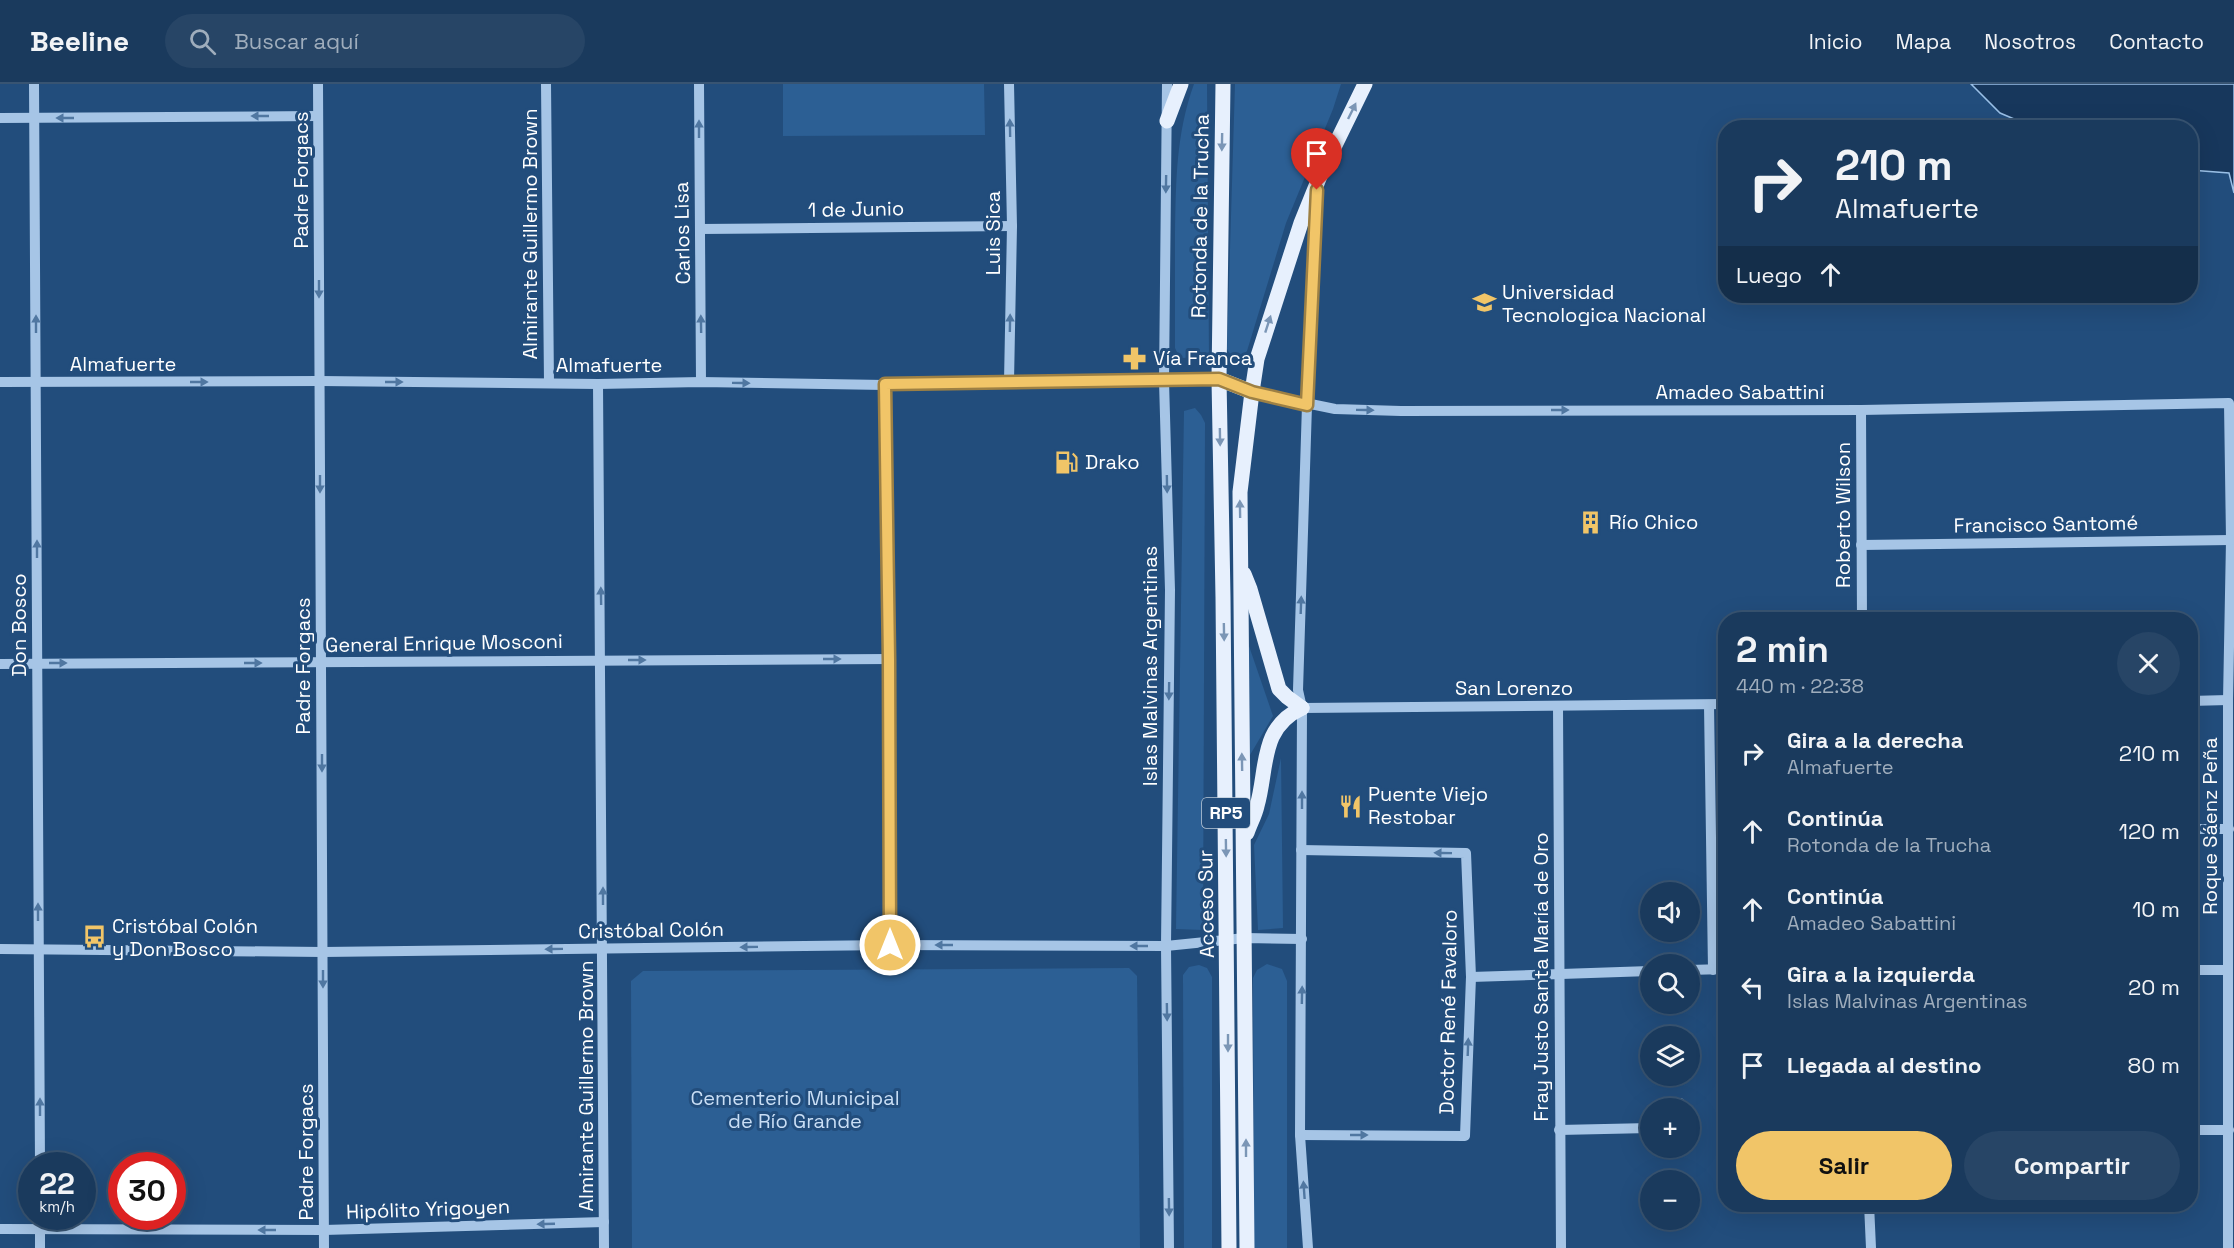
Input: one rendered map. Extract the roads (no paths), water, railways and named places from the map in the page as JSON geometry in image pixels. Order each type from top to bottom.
[{"type":"main road","points":[[1167,121],[1181,84]]},
{"type":"main road","name":"Rotonda de la Trucha","points":[[1219,379],[1223,84]]},
{"type":"main road","name":"RP5","points":[[1252,392],[1257,359],[1287,264],[1320,176],[1365,84]]},
{"type":"main road","points":[[1219,379],[1252,392]]},
{"type":"main road","name":"Acceso Sur","points":[[1219,379],[1229,1248]]},
{"type":"main road","name":"Acceso Sur","points":[[1246,1248],[1240,492],[1252,392]]},
{"type":"main road","points":[[1241,568],[1250,589],[1280,689],[1302,708],[1287,715],[1271,741],[1264,759],[1258,806],[1244,842]]},
{"type":"street","name":"Don Bosco","points":[[34,84],[40,1152]]},
{"type":"street","name":"Padre Forgacs","points":[[318,84],[324,1248]]},
{"type":"street","name":"Almirante Guillermo Brown","points":[[546,84],[549,383]]},
{"type":"street","name":"Carlos Lisa","points":[[699,84],[701,382]]},
{"type":"street","name":"Luis Sica","points":[[1009,84],[1012,226],[1010,382]]},
{"type":"street","name":"Islas Malvinas Argentinas","points":[[1167,84],[1164,381],[1170,590],[1166,946],[1169,1248]]},
{"type":"street","points":[[0,118],[318,116]]},
{"type":"street","points":[[1308,1248],[1300,1135],[1302,708],[1298,690],[1307,405],[1316,205],[1320,176]]},
{"type":"street","name":"1 de Junio","points":[[700,229],[1012,226]]},
{"type":"street","name":"Almafuerte","points":[[0,382],[885,384],[1219,379]]},
{"type":"street","name":"Almirante Guillermo Brown","points":[[598,384],[604,1248]]},
{"type":"street","points":[[885,384],[890,945]]},
{"type":"street","name":"Amadeo Sabattini","points":[[1252,392],[1335,409],[1401,411],[1860,410],[2229,403]]},
{"type":"street","name":"Roque Sáenz Peña","points":[[2228,1248],[2228,700],[2231,540],[2229,403]]},
{"type":"street","name":"Roberto Wilson","points":[[1860,410],[1862,612]]},
{"type":"street","name":"Francisco Santomé","points":[[1861,544],[2231,540]]},
{"type":"street","name":"General Enrique Mosconi","points":[[0,664],[889,659]]},
{"type":"street","points":[[2198,701],[2228,700]]},
{"type":"street","name":"San Lorenzo","points":[[1302,708],[1718,704]]},
{"type":"street","points":[[1709,705],[1713,969]]},
{"type":"street","name":"Fray Justo Santa María de Oro","points":[[1558,706],[1561,1248]]},
{"type":"street","points":[[2198,829],[2229,829]]},
{"type":"street","name":"Doctor René Favaloro","points":[[1300,1135],[1465,1136],[1471,977],[1466,854],[1301,850]]},
{"type":"street","name":"Cristóbal Colón","points":[[0,949],[323,952],[890,945],[1166,946],[1245,938],[1302,939]]},
{"type":"street","points":[[1700,970],[1718,969]]},
{"type":"street","points":[[2198,970],[2228,970]]},
{"type":"street","points":[[1471,977],[1640,971]]},
{"type":"street","points":[[1559,1130],[1640,1128]]},
{"type":"street","points":[[2198,1130],[2229,1130]]},
{"type":"street","points":[[1869,1212],[1871,1248]]},
{"type":"street","name":"Hipólito Yrigoyen","points":[[96,1229],[324,1230],[604,1222]]},
{"type":"street","name":"Hipólito Yrigoyen","points":[[0,1229],[18,1229]]},
{"type":"street","points":[[40,1230],[40,1248]]},
{"type":"place","name":"Universidad Tecnologica Nacional","points":[[1484,303]]},
{"type":"place","name":"Vía Franca","points":[[1135,358]]},
{"type":"place","name":"Drako","points":[[1067,462]]},
{"type":"place","name":"Río Chico","points":[[1591,522]]},
{"type":"place","name":"Puente Viejo Restobar","points":[[1350,806]]},
{"type":"place","name":"Cristóbal Colón y Don Bosco","points":[[94,937]]},
{"type":"park label","name":"Cementerio Municipal de Río Grande","points":[[795,1110]]}]
